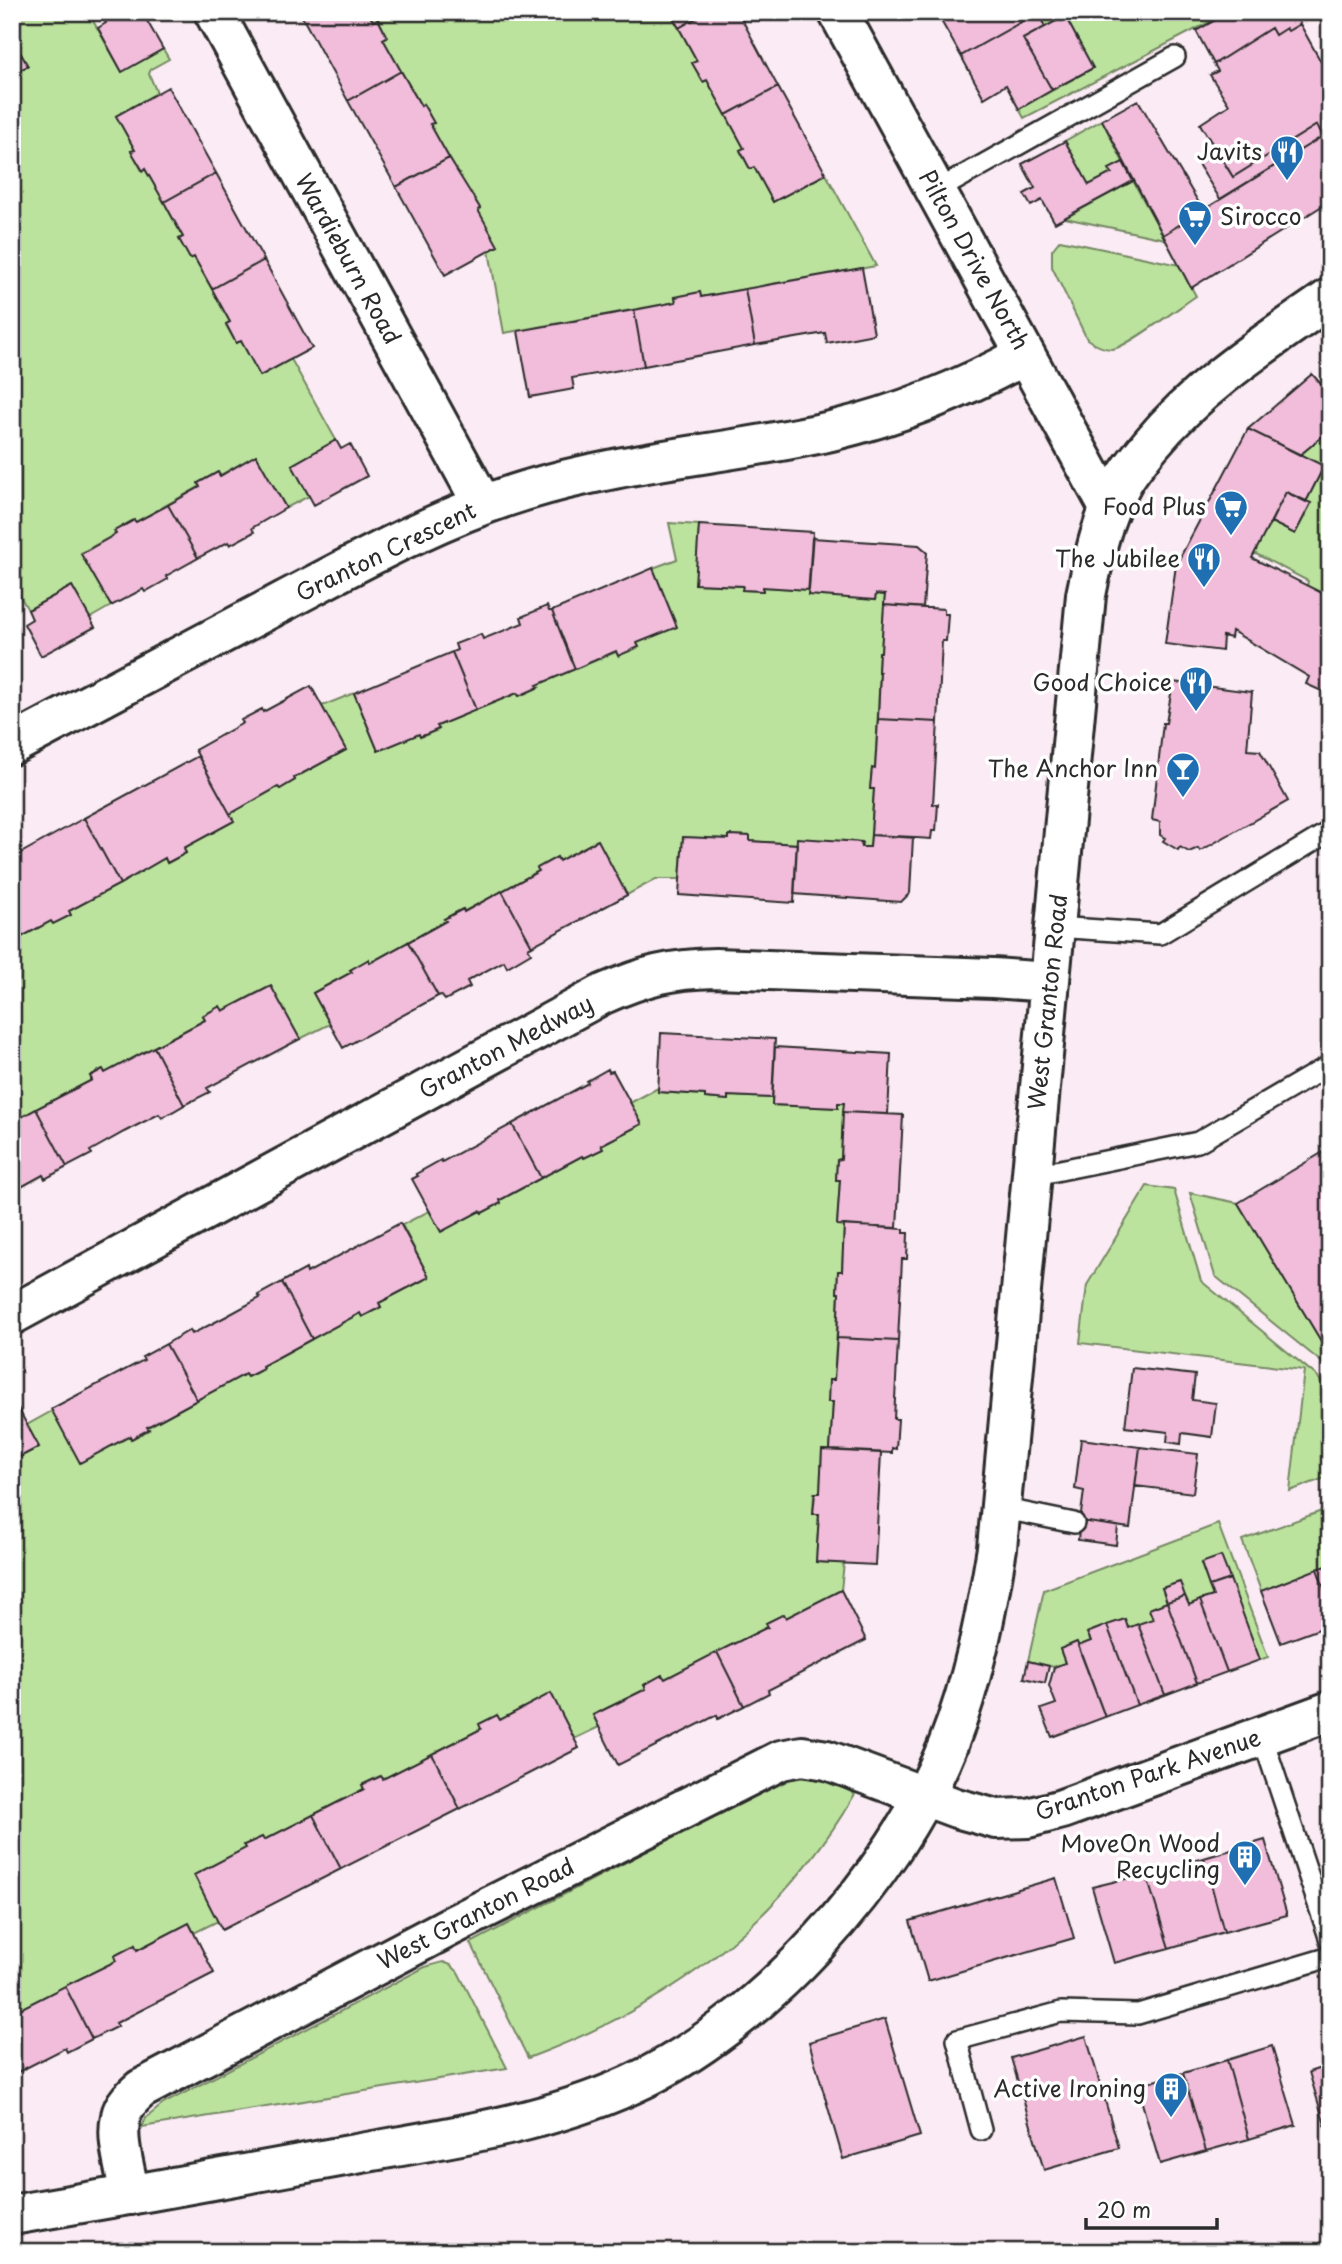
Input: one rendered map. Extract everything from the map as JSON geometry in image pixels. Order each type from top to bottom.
[{"type":"street","name":"Wardieburn Road","points":[[214,12],[482,505]]},
{"type":"street","name":"Pilton Drive North","points":[[838,12],[1109,508]]},
{"type":"street","name":"West Granton Road","points":[[12,2215],[503,2128],[589,2102],[633,2084],[731,2023],[812,1949],[848,1910],[887,1857],[924,1795],[947,1746],[985,1626],[1001,1508],[1086,595],[1100,533],[1123,480],[1168,424],[1228,370],[1330,298]]},
{"type":"street","name":"Granton Crescent","points":[[12,746],[404,538],[482,505],[575,477],[831,431],[874,419],[950,391],[1025,355]]},
{"type":"street","name":"Granton Medway","points":[[12,1315],[592,1000],[642,978],[679,969],[715,968],[1049,982]]},
{"type":"street","name":"Granton Park Avenue","points":[[924,1795],[956,1808],[996,1819],[1028,1818],[1062,1809],[1330,1711]]},
{"type":"street","name":"West Granton Road","points":[[130,2195],[120,2133],[121,2115],[125,2105],[141,2088],[461,1921],[781,1760],[802,1756],[827,1760],[924,1795]]},
{"type":"lane","points":[[936,191],[1175,57]]},
{"type":"lane","points":[[1055,927],[1160,934],[1330,831]]},
{"type":"lane","points":[[1031,1176],[1198,1142],[1330,1065]]},
{"type":"lane","points":[[1001,1508],[1074,1523]]},
{"type":"lane","points":[[1262,1736],[1330,1940]]},
{"type":"lane","points":[[981,2130],[957,2040],[1061,2012],[1138,2014],[1330,1957]]},
{"type":"green space","points":[[12,12],[88,12],[122,72],[163,49],[169,59],[151,69],[149,74],[157,93],[116,116],[135,150],[132,152],[142,171],[146,169],[183,237],[179,239],[190,258],[194,257],[230,322],[226,325],[236,343],[241,341],[261,376],[291,359],[336,440],[292,465],[309,496],[286,508],[256,455],[136,522],[134,520],[115,531],[116,534],[81,553],[111,606],[90,618],[72,586],[28,610],[12,582],[12,74],[27,65],[12,38]]},
{"type":"green space","points":[[368,12],[670,12],[697,61],[693,64],[703,82],[707,80],[744,148],[740,151],[750,169],[754,167],[773,202],[826,174],[876,266],[701,297],[700,293],[675,297],[676,302],[504,333],[489,251],[478,210],[480,208],[430,124],[433,122],[424,105],[421,106],[383,39],[387,36],[378,19],[373,21]]},
{"type":"green space","points":[[1055,12],[1229,12],[1024,118],[1019,109],[1093,68],[1065,16],[1045,27],[1042,21]]},
{"type":"green space","points":[[1102,120],[1123,162],[1110,169],[1112,173],[1089,185],[1065,141]]},
{"type":"green space","points":[[1133,181],[1165,239],[1065,218]]},
{"type":"green space","points":[[1060,240],[1179,265],[1196,296],[1119,347],[1112,349],[1099,346],[1087,339],[1052,267],[1052,250]]},
{"type":"green space","points":[[1330,430],[1330,597],[1307,586],[1308,581],[1254,553],[1271,522],[1295,534],[1311,504],[1306,502],[1324,467],[1300,455]]},
{"type":"green space","points":[[669,523],[699,525],[696,584],[743,586],[743,590],[762,591],[763,587],[809,590],[875,600],[876,594],[885,595],[879,653],[875,769],[872,769],[870,789],[874,789],[870,847],[861,847],[862,843],[797,844],[750,841],[750,836],[729,835],[729,839],[683,837],[680,879],[656,879],[627,895],[597,840],[559,861],[557,858],[539,871],[465,911],[462,909],[444,919],[446,921],[370,963],[368,960],[313,993],[330,1024],[300,1039],[270,986],[223,1011],[220,1007],[203,1015],[205,1020],[105,1073],[102,1069],[90,1076],[92,1080],[12,1122],[12,942],[165,858],[168,863],[186,853],[184,848],[230,814],[278,787],[280,789],[295,780],[294,778],[346,750],[322,706],[354,693],[378,751],[419,734],[421,737],[438,730],[437,726],[517,693],[519,696],[538,688],[537,685],[616,652],[618,655],[638,646],[653,568],[677,559]]},
{"type":"green space","points":[[658,1088],[658,1092],[705,1095],[706,1098],[727,1100],[728,1096],[772,1098],[772,1105],[837,1108],[838,1103],[844,1103],[841,1159],[837,1160],[836,1179],[840,1180],[837,1225],[844,1225],[842,1271],[838,1271],[834,1380],[828,1402],[833,1402],[830,1450],[822,1450],[820,1493],[814,1493],[813,1513],[819,1514],[816,1562],[844,1563],[841,1590],[665,1679],[662,1675],[644,1685],[646,1689],[593,1715],[599,1727],[574,1739],[552,1696],[500,1720],[497,1715],[481,1729],[383,1779],[380,1776],[363,1784],[364,1789],[264,1840],[262,1837],[245,1845],[218,1921],[194,1933],[189,1923],[137,1950],[135,1946],[116,1961],[12,2013],[12,1461],[39,1447],[27,1425],[52,1411],[130,1436],[132,1439],[149,1430],[147,1427],[245,1374],[247,1377],[263,1370],[262,1366],[360,1313],[362,1317],[381,1307],[379,1303],[429,1277],[402,1225],[429,1211],[440,1230],[480,1211],[482,1213],[501,1203],[500,1200],[582,1156],[584,1158],[602,1149],[601,1145],[641,1124],[630,1103]]},
{"type":"green space","points":[[1147,1186],[1174,1190],[1201,1281],[1318,1377],[1330,1397],[1330,1476],[1290,1491],[1304,1370],[1080,1343],[1087,1285]]},
{"type":"green space","points":[[1190,1193],[1238,1203],[1330,1356],[1330,1369],[1215,1276]]},
{"type":"green space","points":[[1330,1508],[1330,1565],[1261,1591],[1242,1540]]},
{"type":"green space","points":[[1218,1524],[1268,1657],[1260,1660],[1221,1557],[1201,1564],[1213,1596],[1189,1605],[1179,1582],[1162,1588],[1167,1602],[1149,1609],[1153,1619],[1128,1628],[1125,1619],[1088,1632],[1091,1641],[1078,1646],[1076,1642],[1060,1649],[1065,1663],[1054,1667],[1028,1661],[1044,1590]]},
{"type":"green space","points":[[803,1775],[832,1782],[855,1794],[791,1884],[755,1922],[716,1956],[628,2013],[580,2037],[528,2058],[471,1943],[787,1778]]},
{"type":"green space","points":[[443,1962],[458,1972],[507,2068],[142,2127],[146,2118],[163,2104],[425,1967]]},
{"type":"building","points":[[142,12],[163,49],[122,72],[98,28],[106,23],[101,14]]},
{"type":"building","points":[[368,12],[373,21],[378,19],[387,37],[383,39],[401,71],[348,101],[300,13]]},
{"type":"building","points":[[670,12],[707,12],[679,28]]},
{"type":"building","points":[[707,12],[738,12],[778,87],[726,115],[707,80],[703,82],[692,63],[697,61],[679,28]]},
{"type":"building","points":[[936,12],[1039,12],[961,56]]},
{"type":"building","points":[[1039,12],[1056,13],[1042,21],[1045,27],[1023,39],[1052,90],[1019,109],[1006,85],[984,98],[961,56]]},
{"type":"building","points":[[1230,12],[1294,12],[1300,24],[1275,35],[1271,28],[1214,64],[1196,31]]},
{"type":"building","points":[[1065,16],[1093,68],[1052,90],[1023,39]]},
{"type":"building","points":[[1300,24],[1330,78],[1330,201],[1191,288],[1163,235],[1323,136],[1317,125],[1233,177],[1200,124],[1229,105],[1210,75],[1218,71],[1214,64],[1271,28],[1275,35]]},
{"type":"building","points":[[12,38],[28,66],[12,74]]},
{"type":"building","points":[[401,71],[434,123],[430,124],[449,158],[396,187],[348,101]]},
{"type":"building","points":[[168,87],[216,173],[164,202],[131,151],[135,150],[116,116]]},
{"type":"building","points":[[778,87],[826,174],[773,202],[754,167],[750,169],[740,150],[744,148],[726,115]]},
{"type":"building","points":[[1138,100],[1203,210],[1163,235],[1102,120]]},
{"type":"building","points":[[1317,125],[1323,136],[1220,199],[1198,164],[1218,152],[1233,177]]},
{"type":"building","points":[[1065,141],[1089,185],[1112,173],[1109,169],[1123,162],[1133,181],[1055,223],[1042,200],[1031,206],[1024,194],[1035,188],[1022,164]]},
{"type":"building","points":[[449,158],[480,208],[478,210],[498,246],[445,275],[396,187]]},
{"type":"building","points":[[216,173],[264,260],[212,289],[194,257],[190,259],[179,239],[183,237],[164,202]]},
{"type":"building","points":[[264,260],[312,348],[260,376],[241,341],[236,343],[226,324],[230,322],[212,289]]},
{"type":"building","points":[[862,268],[874,334],[827,343],[825,333],[755,345],[745,289]]},
{"type":"building","points":[[745,289],[755,345],[644,366],[634,310],[676,302],[675,297],[700,292],[701,297]]},
{"type":"building","points":[[634,310],[644,366],[572,378],[574,389],[530,397],[518,331]]},
{"type":"building","points":[[1312,374],[1330,394],[1330,430],[1300,455],[1248,429]]},
{"type":"building","points":[[1248,429],[1324,466],[1306,502],[1286,492],[1252,558],[1330,597],[1330,686],[1326,693],[1306,684],[1309,677],[1232,631],[1231,638],[1223,636],[1222,651],[1165,644],[1176,565]]},
{"type":"building","points":[[336,440],[341,449],[350,444],[367,476],[314,505],[292,465]]},
{"type":"building","points":[[256,455],[286,508],[252,528],[254,532],[198,558],[168,505],[200,487],[198,483],[218,472],[220,476]]},
{"type":"building","points":[[1286,492],[1311,503],[1295,534],[1271,522]]},
{"type":"building","points":[[168,505],[198,558],[166,576],[168,579],[145,592],[143,589],[111,606],[81,554],[116,534],[114,531]]},
{"type":"building","points":[[699,525],[813,532],[809,590],[763,587],[763,591],[742,590],[743,586],[695,584]]},
{"type":"building","points":[[812,538],[919,545],[927,552],[923,608],[884,605],[885,595],[876,594],[875,600],[808,595]]},
{"type":"building","points":[[653,568],[677,627],[637,643],[639,647],[618,656],[616,651],[575,669],[552,611]]},
{"type":"building","points":[[72,586],[95,627],[41,656],[24,624],[32,619],[28,610]]},
{"type":"building","points":[[884,605],[944,609],[944,614],[948,614],[946,641],[942,641],[938,722],[878,719],[879,652]]},
{"type":"building","points":[[547,606],[549,611],[552,611],[575,669],[519,696],[517,693],[476,710],[452,652],[457,650],[455,644],[481,634],[483,639],[523,623],[521,617]]},
{"type":"building","points":[[452,652],[476,710],[437,726],[439,729],[420,737],[419,734],[378,751],[354,693]]},
{"type":"building","points":[[1173,682],[1252,692],[1247,750],[1260,751],[1288,801],[1200,851],[1198,848],[1189,852],[1180,847],[1178,850],[1163,841],[1165,838],[1160,835],[1160,822],[1152,820],[1163,723],[1166,723]]},
{"type":"building","points":[[311,686],[346,750],[294,778],[295,780],[280,789],[278,787],[230,814],[195,750],[243,723],[241,720],[262,709],[263,712]]},
{"type":"building","points":[[878,719],[938,722],[933,804],[938,804],[936,831],[932,831],[931,839],[871,835],[874,789],[870,789],[872,768],[875,769]]},
{"type":"building","points":[[198,756],[234,821],[184,848],[186,853],[167,863],[165,858],[120,884],[84,818]]},
{"type":"building","points":[[84,818],[120,884],[69,911],[71,915],[53,924],[51,921],[12,942],[12,858]]},
{"type":"building","points":[[729,835],[750,836],[750,841],[797,844],[794,903],[679,895],[683,837],[729,839]]},
{"type":"building","points":[[871,835],[913,837],[910,893],[901,902],[794,894],[797,838],[862,842],[861,847],[870,847]]},
{"type":"building","points":[[598,840],[627,895],[532,946],[502,891],[539,871],[537,868],[557,857],[559,861]]},
{"type":"building","points":[[502,891],[532,946],[528,948],[531,953],[507,967],[504,961],[467,981],[470,987],[445,1000],[441,995],[438,996],[408,942],[446,921],[444,919],[463,909],[464,912]]},
{"type":"building","points":[[408,942],[438,996],[343,1048],[313,993],[352,972],[350,970],[369,959],[370,963]]},
{"type":"building","points":[[271,986],[300,1039],[207,1088],[210,1092],[184,1105],[154,1047],[205,1020],[203,1016],[220,1006],[223,1011]]},
{"type":"building","points":[[661,1033],[775,1039],[772,1098],[728,1096],[728,1100],[705,1098],[705,1095],[658,1092]]},
{"type":"building","points":[[154,1047],[184,1105],[162,1118],[159,1114],[124,1132],[67,1167],[36,1109],[92,1080],[90,1076],[103,1069],[105,1073]]},
{"type":"building","points":[[775,1047],[891,1054],[888,1114],[843,1112],[844,1103],[838,1103],[838,1108],[772,1105]]},
{"type":"building","points":[[608,1069],[609,1072],[613,1071],[642,1124],[601,1145],[603,1149],[584,1158],[582,1156],[541,1178],[512,1124],[588,1083],[587,1081]]},
{"type":"building","points":[[36,1109],[67,1167],[45,1179],[43,1175],[12,1192],[12,1122]]},
{"type":"building","points":[[843,1112],[903,1115],[897,1228],[837,1225],[840,1180],[836,1180],[837,1160],[841,1159]]},
{"type":"building","points":[[512,1124],[541,1178],[500,1200],[501,1203],[441,1232],[412,1179],[441,1160],[442,1162]]},
{"type":"building","points":[[1330,1148],[1330,1356],[1238,1203]]},
{"type":"building","points":[[400,1223],[429,1277],[379,1303],[381,1307],[362,1317],[360,1313],[312,1339],[282,1282],[306,1269],[307,1273]]},
{"type":"building","points":[[844,1225],[904,1229],[904,1233],[908,1233],[907,1259],[902,1259],[898,1341],[837,1338],[838,1271],[842,1271]]},
{"type":"building","points":[[282,1282],[312,1339],[262,1366],[263,1369],[247,1377],[245,1374],[197,1400],[166,1344],[190,1330],[192,1334],[225,1317],[260,1298],[258,1295]]},
{"type":"building","points":[[837,1338],[898,1341],[894,1419],[898,1419],[896,1449],[892,1448],[892,1453],[830,1450],[833,1402],[828,1402],[829,1380],[834,1380]]},
{"type":"building","points":[[166,1344],[197,1400],[147,1427],[149,1429],[131,1439],[130,1436],[80,1463],[51,1409],[144,1360],[142,1357]]},
{"type":"building","points":[[1132,1368],[1195,1375],[1192,1400],[1216,1403],[1212,1437],[1182,1433],[1181,1444],[1167,1442],[1168,1432],[1125,1427]]},
{"type":"building","points":[[12,1397],[39,1447],[12,1461]]},
{"type":"building","points":[[1081,1439],[1140,1447],[1130,1528],[1080,1521],[1084,1491],[1075,1489]]},
{"type":"building","points":[[1140,1447],[1198,1454],[1193,1493],[1135,1486]]},
{"type":"building","points":[[822,1450],[881,1453],[875,1565],[816,1562],[819,1514],[813,1514],[815,1493],[820,1493]]},
{"type":"building","points":[[1080,1521],[1118,1526],[1116,1545],[1078,1540]]},
{"type":"building","points":[[1221,1556],[1230,1579],[1209,1586],[1201,1563]]},
{"type":"building","points":[[1330,1565],[1330,1604],[1317,1569]]},
{"type":"building","points":[[1317,1569],[1330,1604],[1330,1625],[1281,1643],[1261,1591]]},
{"type":"building","points":[[1230,1579],[1260,1660],[1227,1672],[1200,1600],[1213,1596],[1209,1586]]},
{"type":"building","points":[[1180,1582],[1185,1596],[1167,1602],[1162,1588]]},
{"type":"building","points":[[841,1590],[866,1640],[768,1690],[769,1693],[744,1706],[717,1652],[768,1627],[766,1623],[784,1614],[786,1618]]},
{"type":"building","points":[[1185,1596],[1189,1605],[1200,1600],[1227,1672],[1197,1683],[1167,1602]]},
{"type":"building","points":[[1167,1602],[1197,1683],[1165,1695],[1138,1624],[1153,1619],[1149,1609]]},
{"type":"building","points":[[1125,1619],[1128,1628],[1138,1624],[1165,1695],[1137,1705],[1107,1625]]},
{"type":"building","points":[[1107,1625],[1137,1705],[1105,1717],[1078,1646],[1091,1641],[1087,1633]]},
{"type":"building","points":[[1077,1642],[1105,1717],[1052,1737],[1041,1709],[1056,1704],[1049,1686],[1054,1667],[1065,1663],[1060,1649]]},
{"type":"building","points":[[717,1652],[744,1706],[718,1719],[717,1715],[618,1765],[593,1715],[646,1689],[644,1685],[662,1675],[665,1679]]},
{"type":"building","points":[[1028,1661],[1049,1666],[1045,1683],[1024,1678]]},
{"type":"building","points":[[551,1693],[579,1748],[460,1809],[432,1754],[481,1729],[479,1724],[497,1715],[500,1720]]},
{"type":"building","points":[[432,1754],[460,1809],[341,1869],[313,1815],[364,1789],[362,1785],[381,1776],[383,1779]]},
{"type":"building","points":[[313,1815],[341,1869],[222,1930],[194,1875],[246,1848],[244,1845],[262,1837],[264,1840]]},
{"type":"building","name":"MoveOn Wood Recycling","points":[[1265,1840],[1287,1915],[1224,1932],[1204,1858]]},
{"type":"building","points":[[1204,1858],[1224,1932],[1169,1948],[1146,1874]]},
{"type":"building","points":[[1146,1874],[1169,1948],[1114,1963],[1092,1887]]},
{"type":"building","points":[[1056,1878],[1074,1938],[928,1981],[910,1921]]},
{"type":"building","points":[[189,1923],[214,1973],[116,2023],[118,2026],[92,2039],[65,1986],[116,1961],[114,1956],[135,1945],[137,1950]]},
{"type":"building","points":[[65,1986],[92,2039],[67,2052],[65,2048],[12,2075],[12,2013]]},
{"type":"building","points":[[885,2019],[920,2136],[843,2159],[809,2042]]},
{"type":"building","points":[[1086,2036],[1119,2148],[1044,2170],[1011,2058]]},
{"type":"building","points":[[1272,2046],[1296,2125],[1249,2139],[1227,2060]]},
{"type":"building","points":[[1227,2060],[1249,2139],[1206,2151],[1183,2073]]},
{"type":"building","points":[[1330,2065],[1330,2142],[1309,2072]]},
{"type":"building","name":"Active Ironing","points":[[1183,2073],[1206,2151],[1160,2164],[1137,2086]]},
{"type":"place","name":"Javits","points":[[1287,182]]},
{"type":"place","name":"Sirocco","points":[[1195,247]]},
{"type":"place","name":"Food Plus","points":[[1231,537]]},
{"type":"place","name":"The Jubilee","points":[[1204,589]]},
{"type":"place","name":"Good Choice","points":[[1196,713]]},
{"type":"place","name":"The Anchor Inn","points":[[1183,799]]},
{"type":"place","name":"MoveOn Wood Recycling","points":[[1245,1887]]},
{"type":"place","name":"Active Ironing","points":[[1171,2119]]}]
